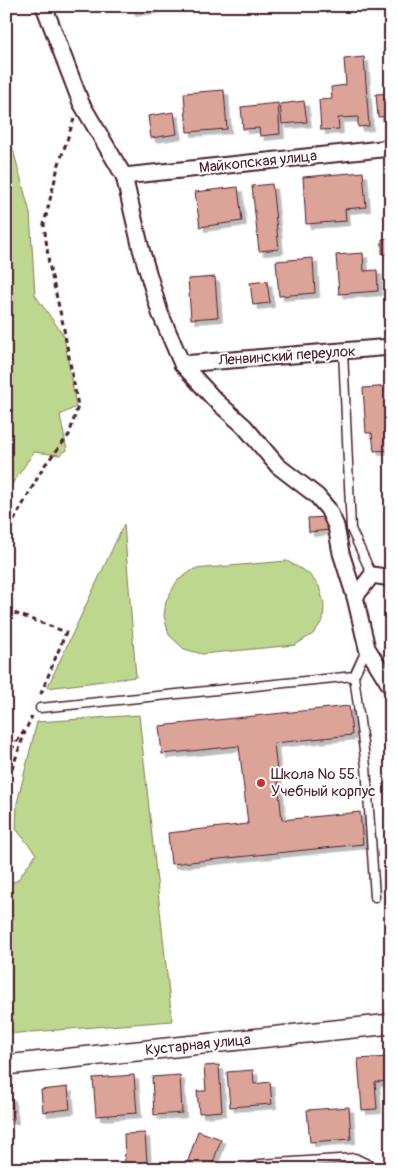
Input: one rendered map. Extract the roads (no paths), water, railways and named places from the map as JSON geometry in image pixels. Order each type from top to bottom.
[{"type":"street","points":[[44,6],[81,102],[124,176],[141,250],[160,313],[182,364],[214,400],[244,426],[278,466],[317,496],[328,509],[336,526],[341,553],[355,597],[367,648],[391,687]]},
{"type":"street","name":"Майкопская улица","points":[[124,176],[391,148]]},
{"type":"street","name":"Ленвинский переулок","points":[[182,364],[391,347]]},
{"type":"street","points":[[355,597],[372,575],[391,578]]},
{"type":"street","name":"Кустарная улица","points":[[6,1065],[391,1024]]},
{"type":"lane","points":[[343,351],[351,529],[372,575]]},
{"type":"lane","points":[[367,648],[354,676],[366,766],[374,897]]},
{"type":"lane","points":[[37,706],[354,676]]},
{"type":"lane","points":[[248,1169],[260,1164],[355,1158],[378,1169]]},
{"type":"place","name":"Школа № 55. Учебный корпус","points":[[261,783]]}]
